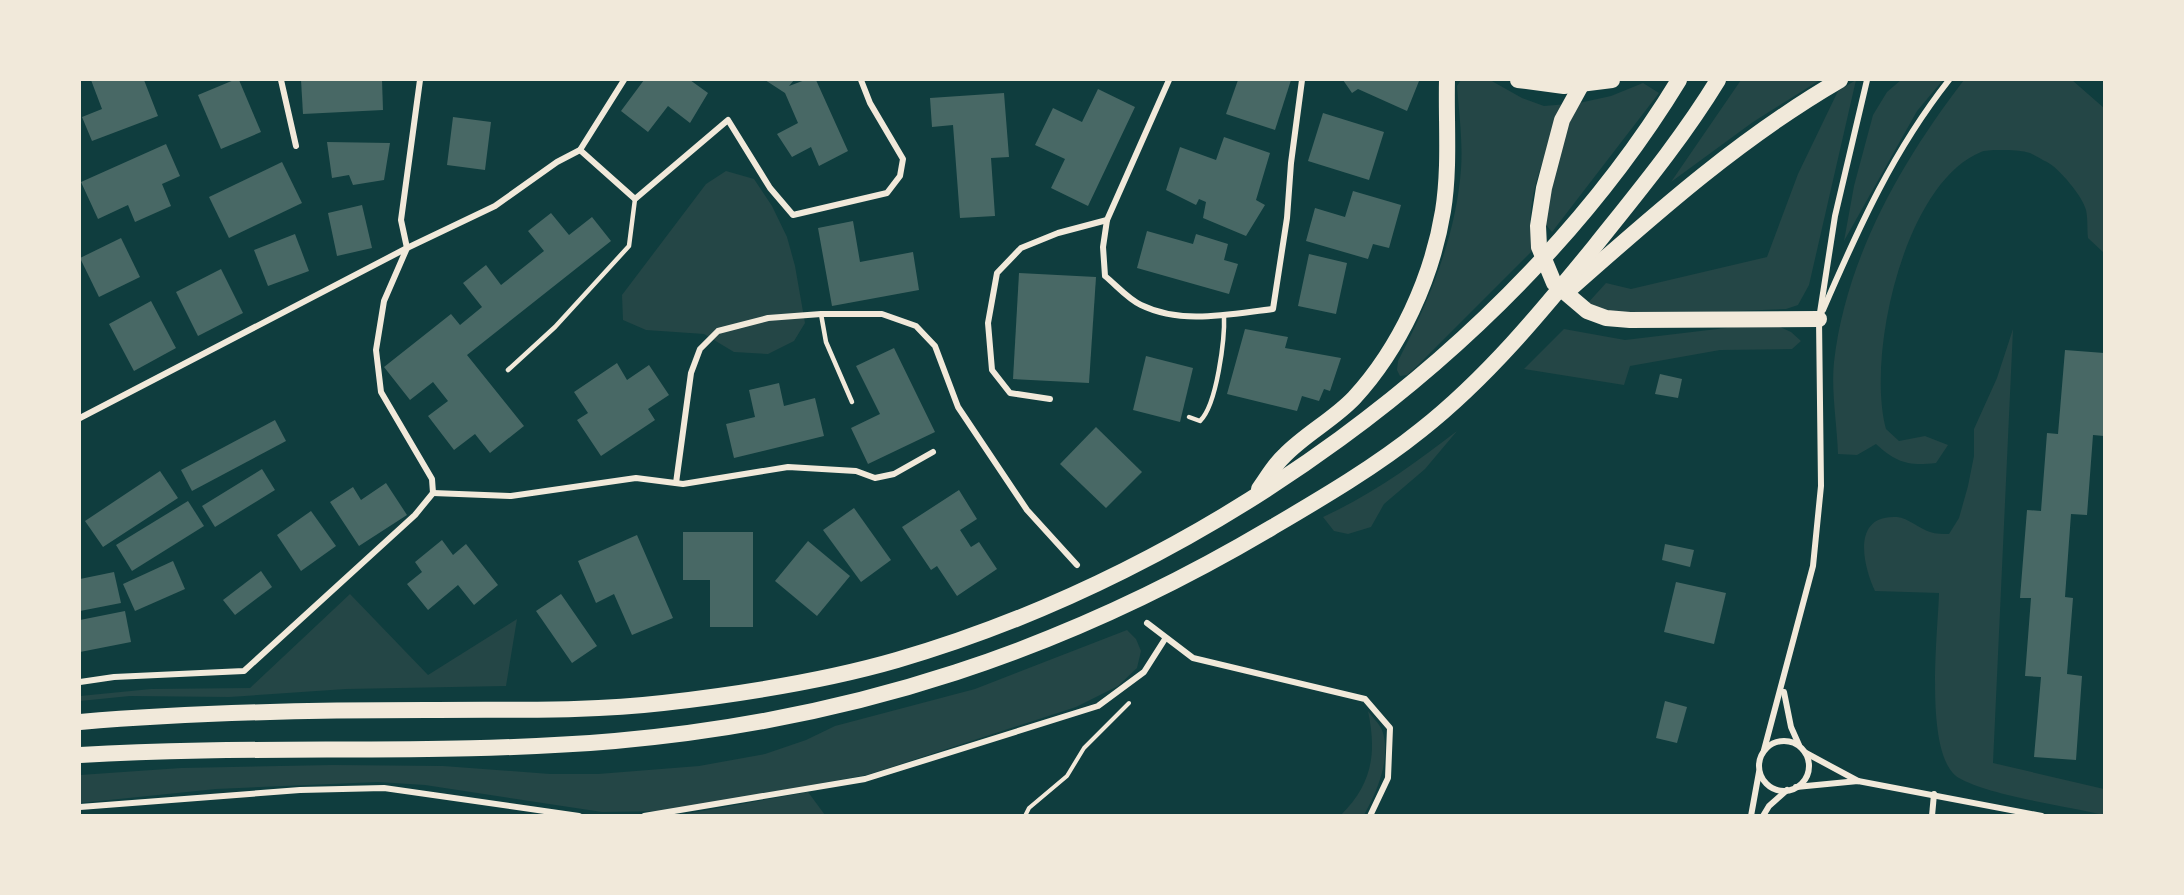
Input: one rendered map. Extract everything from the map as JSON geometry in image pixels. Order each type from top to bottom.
[{"type":"highway","points":[[1250,501],[1283,456],[1331,419],[1354,397],[1381,364],[1413,304],[1436,245],[1443,210],[1447,80]]},
{"type":"highway","points":[[1518,80],[1564,86],[1612,80]]},
{"type":"highway","points":[[1584,80],[1562,120],[1538,226],[1539,247],[1554,283],[1587,311],[1606,318],[1630,321],[1819,319]]},
{"type":"highway","points":[[80,722],[177,714],[545,710],[659,704],[785,686],[897,660],[1039,608],[1156,553],[1250,501],[1379,409],[1501,304],[1592,203],[1656,118],[1679,80]]},
{"type":"highway","points":[[80,755],[155,750],[423,748],[615,741],[737,726],[881,696],[1052,639],[1160,590],[1291,516],[1378,461],[1443,411],[1532,323],[1680,191],[1752,136],[1840,80]]},
{"type":"highway","points":[[1532,323],[1640,190],[1716,82]]},
{"type":"street","points":[[281,80],[296,146]]},
{"type":"street","points":[[80,682],[114,677],[244,671],[415,515],[433,493],[432,478],[381,392],[376,350],[384,301],[407,248],[401,220],[420,80]]},
{"type":"street","points":[[80,418],[407,248],[495,206],[557,162],[580,150],[624,80]]},
{"type":"street","points":[[580,150],[635,199],[728,120],[770,188],[793,215],[887,193],[900,176],[903,159],[870,103],[861,80]]},
{"type":"street","points":[[1169,80],[1107,219],[1102,247],[1105,276],[1140,304],[1170,315],[1224,315],[1273,309],[1287,218],[1291,162],[1302,80]]},
{"type":"street","points":[[1751,816],[1759,769],[1813,566],[1821,486],[1819,319],[1835,216],[1867,80]]},
{"type":"street","points":[[1819,319],[1891,164],[1910,132],[1949,80]]},
{"type":"street","points":[[1050,399],[1010,393],[992,370],[988,323],[997,273],[1021,248],[1058,233],[1107,219]]},
{"type":"street","points":[[676,483],[691,373],[700,349],[718,330],[768,318],[821,314],[882,314],[916,326],[935,346],[958,407],[1020,501],[1077,565]]},
{"type":"street","points":[[433,493],[511,496],[636,478],[676,483],[788,466],[856,471],[875,478],[894,474],[933,452]]},
{"type":"street","points":[[1146,623],[1192,658],[1365,699],[1390,728],[1388,778],[1370,816]]},
{"type":"street","points":[[644,816],[661,815],[865,779],[1098,706],[1144,672],[1165,639]]},
{"type":"street","points":[[1783,685],[1787,710],[1799,746]]},
{"type":"street","points":[[1764,750],[1777,742],[1792,742],[1806,753],[1858,781]]},
{"type":"street","points":[[1796,787],[1802,782],[1809,768],[1806,753]]},
{"type":"street","points":[[1759,769],[1766,783],[1779,790],[1858,781],[2042,816]]},
{"type":"street","points":[[80,807],[230,794],[384,788],[579,816]]},
{"type":"street","points":[[1763,816],[1769,806],[1787,790]]},
{"type":"street","points":[[1932,816],[1934,794]]},
{"type":"lane","points":[[508,370],[555,327],[629,246],[635,199]]},
{"type":"lane","points":[[821,314],[826,342],[852,402]]},
{"type":"lane","points":[[1189,417],[1200,421],[1209,406],[1225,337],[1224,315]]},
{"type":"path","points":[[1025,816],[1029,808],[1067,776],[1083,748],[1127,706],[1144,672]]},
{"type":"shaded area","points":[[1461,80],[1490,80],[1522,98],[1544,106],[1567,104],[1538,175],[1531,212],[1530,231],[1533,250],[1417,366],[1407,375],[1400,376],[1397,370],[1398,361],[1430,292],[1453,219],[1461,169],[1457,86]]},
{"type":"shaded area","points":[[1741,80],[1820,80],[1753,122],[1671,182]]},
{"type":"shaded area","points":[[1856,80],[1809,285],[1798,305],[1786,309],[1618,316],[1587,304],[1606,283],[1631,289],[1767,257],[1798,174],[1838,91]]},
{"type":"shaded area","points":[[1901,80],[1943,80],[1917,111],[1844,241],[1854,186],[1873,115],[1887,92]]},
{"type":"shaded area","points":[[1964,80],[2072,80],[2104,108],[2104,253],[2088,238],[2086,210],[2076,191],[2064,176],[2047,162],[2026,152],[1990,150],[1981,152],[1954,170],[1931,198],[1912,234],[1897,275],[1887,317],[1882,359],[1881,397],[1886,429],[1899,441],[1925,436],[1948,445],[1936,463],[1926,464],[1903,462],[1876,444],[1857,455],[1838,454],[1833,373],[1840,323],[1851,286],[1864,249],[1898,178]]},
{"type":"shaded area","points":[[1643,83],[1659,93],[1552,232],[1543,221],[1567,126],[1579,103],[1611,96]]},
{"type":"shaded area","points":[[726,171],[754,179],[772,206],[787,237],[795,266],[805,323],[794,341],[768,354],[734,352],[704,334],[646,330],[623,320],[622,295],[706,184]]},
{"type":"shaded area","points":[[1776,325],[1791,332],[1801,341],[1792,349],[1720,350],[1630,366],[1624,385],[1524,369],[1564,329],[1625,340],[1734,327]]},
{"type":"shaded area","points":[[2013,329],[1993,763],[2104,789],[2104,815],[2009,795],[1959,778],[1948,766],[1941,746],[1937,721],[1935,663],[1939,593],[1875,591],[1867,568],[1864,544],[1867,533],[1872,524],[1882,518],[1897,517],[1930,532],[1949,534],[1959,518],[1974,456],[1974,429],[1997,378]]},
{"type":"shaded area","points":[[1457,431],[1425,469],[1384,504],[1371,527],[1348,534],[1334,531],[1323,517],[1393,478]]},
{"type":"shaded area","points":[[350,594],[428,675],[517,619],[506,686],[346,689],[229,697],[130,696],[80,701],[80,696],[151,689],[250,688]]},
{"type":"shaded area","points":[[1127,630],[1136,639],[1141,651],[1137,668],[1118,686],[1076,707],[867,775],[666,811],[602,812],[425,785],[378,782],[216,789],[80,803],[80,775],[181,768],[333,765],[443,766],[550,774],[598,774],[699,766],[765,754],[806,740],[835,726],[975,689]]},
{"type":"shaded area","points":[[1368,711],[1381,727],[1385,740],[1382,774],[1364,815],[1341,815],[1360,792],[1370,768],[1372,741]]},
{"type":"shaded area","points":[[808,792],[825,815],[674,816]]},
{"type":"building","points":[[91,80],[144,80],[158,116],[92,141],[82,117],[102,109]]},
{"type":"building","points":[[239,80],[261,132],[221,149],[198,95]]},
{"type":"building","points":[[301,80],[382,80],[383,110],[303,114]]},
{"type":"building","points":[[644,80],[690,80],[708,93],[690,123],[668,106],[648,132],[621,111]]},
{"type":"building","points":[[765,80],[794,80],[789,86],[805,80],[816,80],[848,151],[819,166],[811,147],[792,157],[777,134],[798,123],[785,93]]},
{"type":"building","points":[[1238,80],[1291,80],[1275,130],[1226,114]]},
{"type":"building","points":[[1343,80],[1419,81],[1407,111],[1358,89],[1352,93]]},
{"type":"building","points":[[1098,89],[1135,107],[1088,206],[1051,188],[1065,159],[1035,145],[1053,108],[1082,122]]},
{"type":"building","points":[[1004,93],[1009,157],[991,158],[995,216],[960,218],[953,125],[932,127],[930,98]]},
{"type":"building","points":[[1323,113],[1384,132],[1369,180],[1308,161]]},
{"type":"building","points":[[453,117],[491,122],[485,170],[447,165]]},
{"type":"building","points":[[1224,137],[1270,153],[1256,200],[1265,205],[1246,236],[1203,218],[1206,202],[1199,199],[1196,205],[1166,190],[1180,147],[1216,160]]},
{"type":"building","points":[[327,142],[390,143],[384,180],[353,185],[349,175],[332,178]]},
{"type":"building","points":[[166,144],[180,176],[162,184],[171,206],[135,222],[128,205],[98,219],[81,182]]},
{"type":"building","points":[[282,162],[302,203],[229,238],[209,197]]},
{"type":"building","points":[[1353,191],[1401,205],[1389,248],[1373,244],[1368,259],[1306,241],[1315,208],[1345,217]]},
{"type":"building","points":[[362,205],[372,248],[337,256],[328,213]]},
{"type":"building","points":[[551,213],[569,235],[592,217],[611,241],[467,355],[524,426],[490,453],[475,434],[454,450],[428,416],[448,401],[433,382],[410,400],[384,367],[451,314],[460,325],[482,307],[463,283],[486,265],[501,285],[544,251],[528,231]]},
{"type":"building","points":[[853,221],[860,262],[913,252],[919,290],[832,306],[818,228]]},
{"type":"building","points":[[1147,231],[1193,244],[1196,234],[1228,244],[1224,260],[1238,264],[1229,294],[1137,268]]},
{"type":"building","points":[[295,234],[309,271],[268,286],[254,250]]},
{"type":"building","points":[[121,238],[140,277],[99,297],[80,258]]},
{"type":"building","points":[[1309,254],[1347,263],[1336,314],[1298,306]]},
{"type":"building","points":[[221,269],[243,313],[198,336],[176,292]]},
{"type":"building","points":[[1019,273],[1096,277],[1089,383],[1013,379]]},
{"type":"building","points":[[151,301],[176,348],[134,371],[109,324]]},
{"type":"building","points":[[1245,329],[1288,337],[1285,348],[1341,358],[1330,391],[1324,389],[1319,401],[1302,396],[1297,411],[1227,394]]},
{"type":"building","points":[[894,348],[935,432],[868,464],[851,428],[880,414],[856,366]]},
{"type":"building","points":[[2065,350],[2104,353],[2104,436],[2093,435],[2087,515],[2071,514],[2065,597],[2073,598],[2067,674],[2082,676],[2076,760],[2034,757],[2041,677],[2025,676],[2031,598],[2020,598],[2027,510],[2041,511],[2047,433],[2058,434]]},
{"type":"building","points":[[1146,356],[1193,368],[1180,422],[1133,410]]},
{"type":"building","points":[[617,363],[627,380],[649,365],[669,395],[648,409],[655,420],[601,456],[577,420],[588,413],[574,392]]},
{"type":"building","points":[[1660,374],[1682,379],[1678,398],[1655,394]]},
{"type":"building","points":[[779,383],[784,406],[815,398],[824,436],[734,458],[726,424],[755,417],[749,390]]},
{"type":"building","points":[[275,420],[286,441],[192,491],[181,470]]},
{"type":"building","points":[[1096,427],[1142,472],[1106,508],[1060,464]]},
{"type":"building","points":[[262,469],[275,490],[215,527],[202,506]]},
{"type":"building","points":[[160,471],[178,498],[103,547],[85,521]]},
{"type":"building","points":[[386,483],[407,515],[359,546],[330,502],[353,487],[361,500]]},
{"type":"building","points":[[959,490],[977,519],[960,530],[971,547],[979,542],[997,569],[957,596],[937,566],[931,570],[902,527]]},
{"type":"building","points":[[188,501],[204,526],[132,571],[116,545]]},
{"type":"building","points":[[854,508],[891,560],[861,582],[823,530]]},
{"type":"building","points":[[311,511],[336,546],[301,571],[277,535]]},
{"type":"building","points":[[683,532],[753,532],[753,627],[710,627],[710,580],[683,580]]},
{"type":"building","points":[[637,535],[673,618],[632,635],[614,594],[596,603],[578,561]]},
{"type":"building","points":[[442,540],[453,555],[466,544],[498,585],[474,605],[458,585],[428,610],[407,584],[422,572],[415,562]]},
{"type":"building","points":[[808,541],[850,576],[817,616],[775,581]]},
{"type":"building","points":[[1665,544],[1694,550],[1690,567],[1662,560]]},
{"type":"building","points":[[173,561],[185,589],[135,611],[123,584]]},
{"type":"building","points":[[261,571],[272,587],[235,615],[223,600]]},
{"type":"building","points":[[114,572],[121,603],[80,611],[80,579]]},
{"type":"building","points":[[1676,582],[1726,593],[1714,644],[1664,632]]},
{"type":"building","points":[[561,594],[597,646],[572,663],[536,611]]},
{"type":"building","points":[[125,611],[131,642],[80,652],[80,620]]},
{"type":"building","points":[[1665,701],[1687,707],[1677,743],[1656,738]]}]
